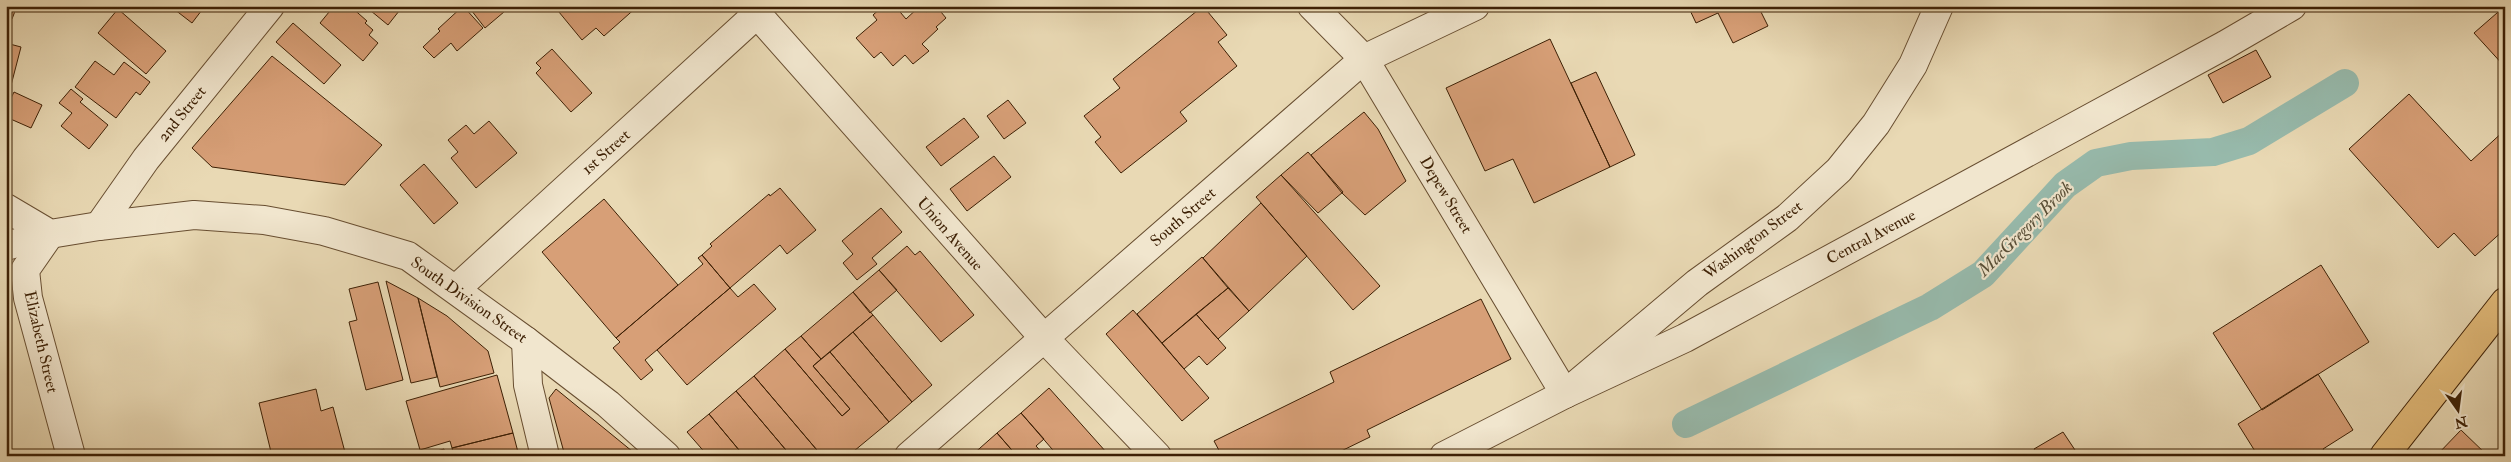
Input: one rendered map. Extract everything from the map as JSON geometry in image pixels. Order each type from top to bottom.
[{"type":"main road","points":[[2384,456],[2505,302]]},
{"type":"street","name":"2nd Street","points":[[99,226],[146,159],[270,6]]},
{"type":"street","name":"Depew Street","points":[[1312,6],[1364,59],[1565,394]]},
{"type":"street","name":"South Street","points":[[909,456],[1364,59],[1475,6]]},
{"type":"street","name":"Washington Street","points":[[1565,394],[1696,283],[1787,218],[1839,170],[1876,124],[1913,64],[1939,6]]},
{"type":"street","name":"Central Avenue","points":[[1444,456],[1565,394],[1685,338],[2225,45],[2292,6]]},
{"type":"street","name":"1st Street","points":[[456,289],[754,10]]},
{"type":"street","name":"Union Avenue","points":[[754,10],[1044,338],[1157,456]]},
{"type":"street","points":[[6,208],[50,234]]},
{"type":"street","name":"South Division Street","points":[[6,246],[50,234],[194,214],[281,223],[324,231],[408,256],[456,289],[608,404],[666,456]]},
{"type":"street","name":"Elizabeth Street","points":[[50,234],[26,270],[28,298],[71,456]]},
{"type":"street","points":[[526,341],[528,385],[545,456]]},
{"type":"building","points":[[6,6],[17,6],[12,19],[6,17]]},
{"type":"building","points":[[170,6],[205,6],[192,23]]},
{"type":"building","points":[[334,6],[350,6],[367,21],[365,23],[373,30],[369,35],[378,43],[363,61],[320,23]]},
{"type":"building","points":[[365,6],[403,6],[388,25]]},
{"type":"building","points":[[463,6],[483,28],[457,51],[451,43],[434,58],[423,47],[440,31],[438,29]]},
{"type":"building","points":[[468,6],[511,6],[485,28]]},
{"type":"building","points":[[554,6],[638,6],[604,36],[596,28],[582,40]]},
{"type":"building","points":[[883,6],[895,6],[906,19],[920,6],[926,12],[933,6],[936,6],[946,18],[936,27],[938,29],[922,44],[929,51],[913,64],[905,55],[893,66],[881,52],[874,58],[856,38],[877,20],[873,15]]},
{"type":"building","points":[[1203,6],[1227,35],[1218,42],[1237,66],[1180,112],[1187,121],[1121,173],[1095,142],[1101,137],[1084,116],[1120,88],[1113,79]]},
{"type":"building","points":[[1688,6],[1758,6],[1768,26],[1733,43],[1718,13],[1696,23]]},
{"type":"building","points":[[2505,6],[2505,67],[2474,33]]},
{"type":"building","points":[[118,9],[166,51],[146,74],[98,33]]},
{"type":"building","points":[[293,23],[341,65],[324,84],[276,42]]},
{"type":"building","points":[[1550,39],[1610,167],[1534,203],[1513,159],[1485,171],[1446,88]]},
{"type":"building","points":[[6,43],[21,47],[8,97],[6,96]]},
{"type":"building","points":[[552,49],[592,93],[571,112],[536,73],[541,68],[536,63]]},
{"type":"building","points":[[2256,50],[2271,77],[2223,103],[2208,75]]},
{"type":"building","points":[[272,56],[382,145],[345,185],[212,167],[192,148]]},
{"type":"building","points":[[95,61],[114,75],[124,62],[150,82],[140,95],[136,92],[116,118],[75,87]]},
{"type":"building","points":[[1596,72],[1635,155],[1610,167],[1571,83]]},
{"type":"building","points":[[71,89],[83,99],[80,102],[108,125],[89,149],[61,126],[72,113],[59,103]]},
{"type":"building","points":[[14,92],[42,105],[31,128],[6,117],[6,108]]},
{"type":"building","points":[[2409,94],[2471,161],[2505,130],[2505,229],[2475,256],[2454,233],[2438,248],[2349,149]]},
{"type":"building","points":[[1008,100],[1026,123],[1004,139],[987,116]]},
{"type":"building","points":[[1364,112],[1378,129],[1406,181],[1365,215],[1342,193],[1311,155]]},
{"type":"building","points":[[964,118],[979,137],[941,166],[926,147]]},
{"type":"building","points":[[489,121],[517,153],[476,188],[451,158],[458,152],[448,140],[466,125],[474,134]]},
{"type":"building","points":[[1308,152],[1343,192],[1318,213],[1281,175]]},
{"type":"building","points":[[994,156],[1011,177],[967,211],[950,189]]},
{"type":"building","points":[[424,164],[458,203],[434,224],[400,185]]},
{"type":"building","points":[[1281,175],[1380,286],[1353,310],[1256,197]]},
{"type":"building","points":[[780,188],[816,230],[787,254],[780,245],[730,288],[702,255],[712,246],[710,244],[769,194],[770,196]]},
{"type":"building","points":[[604,199],[678,285],[616,338],[542,252]]},
{"type":"building","points":[[1261,203],[1307,256],[1249,311],[1203,258]]},
{"type":"building","points":[[881,208],[902,232],[872,258],[877,264],[857,280],[843,263],[853,254],[842,241]]},
{"type":"building","points":[[907,246],[915,255],[920,251],[974,315],[941,342],[879,270]]},
{"type":"building","points":[[702,255],[730,288],[645,360],[653,370],[641,380],[613,348],[620,342],[616,338],[703,264],[698,258]]},
{"type":"building","points":[[1202,257],[1228,288],[1162,343],[1137,314]]},
{"type":"building","points":[[2321,265],[2369,342],[2262,410],[2213,333]]},
{"type":"building","points":[[879,270],[897,290],[870,313],[853,292]]},
{"type":"building","points":[[386,281],[418,298],[437,377],[411,383]]},
{"type":"building","points":[[378,282],[403,380],[366,390],[349,322],[357,320],[349,289]]},
{"type":"building","points":[[754,284],[776,309],[687,385],[657,350],[730,288],[738,297]]},
{"type":"building","points":[[1228,288],[1249,311],[1218,339],[1196,314]]},
{"type":"building","points":[[853,292],[873,315],[821,359],[801,336]]},
{"type":"building","points":[[418,298],[447,316],[488,351],[494,373],[440,387]]},
{"type":"building","points":[[1481,299],[1511,359],[1367,430],[1370,437],[1331,456],[1222,456],[1214,441],[1334,382],[1330,372]]},
{"type":"building","points":[[1133,310],[1209,398],[1182,421],[1106,334]]},
{"type":"building","points":[[1196,314],[1226,348],[1207,365],[1199,356],[1184,369],[1162,343]]},
{"type":"building","points":[[873,315],[932,385],[912,402],[853,332]]},
{"type":"building","points":[[853,332],[912,402],[889,422],[830,352]]},
{"type":"building","points":[[801,336],[821,359],[813,366],[850,409],[842,416],[785,349]]},
{"type":"building","points":[[785,349],[842,416],[850,409],[813,366],[830,352],[889,422],[848,456],[822,456],[754,376]]},
{"type":"building","points":[[2318,374],[2353,430],[2323,449],[2327,456],[2258,456],[2238,424]]},
{"type":"building","points":[[497,375],[513,433],[452,448],[450,441],[420,450],[406,401]]},
{"type":"building","points":[[754,376],[822,456],[791,456],[736,391]]},
{"type":"building","points":[[1049,388],[1107,453],[1104,456],[1058,456],[1021,413]]},
{"type":"building","points":[[316,389],[321,411],[333,407],[346,456],[272,456],[259,403]]},
{"type":"building","points":[[556,389],[638,456],[565,456],[549,398]]},
{"type":"building","points":[[736,391],[791,456],[744,456],[709,414]]},
{"type":"building","points":[[1021,413],[1044,439],[1036,446],[1045,456],[1017,456],[997,433]]},
{"type":"building","points":[[709,414],[744,456],[708,456],[687,432]]},
{"type":"building","points":[[2461,430],[2488,456],[2436,456]]},
{"type":"building","points":[[2063,432],[2079,456],[2036,456],[2038,455],[2034,449]]},
{"type":"building","points":[[513,433],[519,456],[454,456],[452,448]]},
{"type":"building","points":[[997,433],[1017,456],[971,456]]},
{"type":"building","points":[[444,449],[445,456],[419,456]]},
{"type":"waterway","name":"MacGregory Brook","points":[[1686,424],[1930,307],[1983,274],[2065,185],[2096,163],[2131,156],[2213,152],[2249,141],[2345,83]]}]
